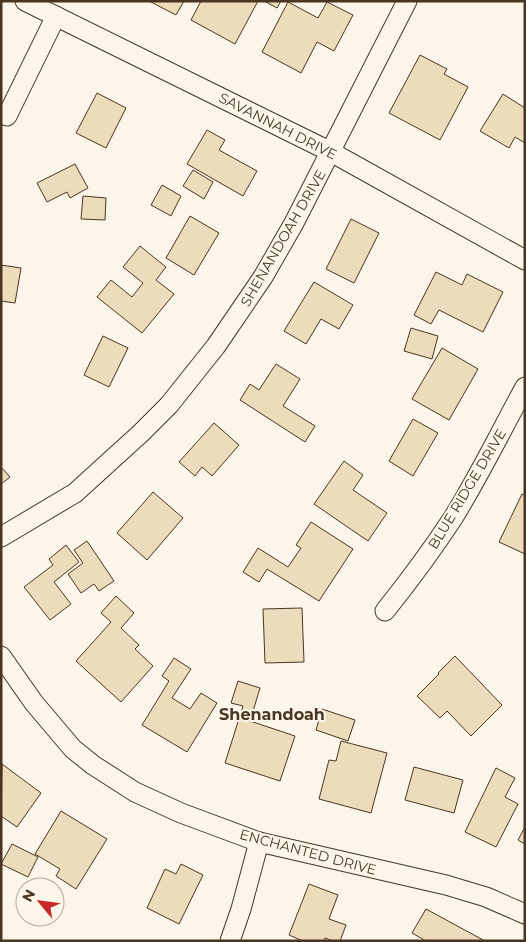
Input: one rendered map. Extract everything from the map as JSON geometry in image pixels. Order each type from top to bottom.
[{"type":"street","name":"SAVANNAH DRIVE","points":[[25,1],[331,152],[525,260]]},
{"type":"street","name":"SHENANDOAH DRIVE","points":[[1,537],[75,493],[168,405],[216,346],[263,277],[294,223],[407,1]]},
{"type":"street","points":[[6,116],[56,16]]},
{"type":"street","name":"BLUE RIDGE DRIVE","points":[[385,611],[408,582],[452,519],[525,387]]},
{"type":"street","name":"ENCHANTED DRIVE","points":[[1,656],[34,703],[73,749],[92,765],[143,796],[181,813],[260,842],[446,885],[486,897],[525,914]]},
{"type":"street","points":[[230,941],[242,909],[260,842]]},
{"type":"building","points":[[149,1],[184,1],[176,15]]},
{"type":"building","points":[[201,1],[258,1],[235,44],[191,20]]},
{"type":"building","points":[[264,1],[281,1],[277,8]]},
{"type":"building","points":[[288,2],[318,18],[327,2],[353,15],[334,51],[317,42],[301,73],[262,52]]},
{"type":"building","points":[[420,55],[447,69],[444,74],[468,87],[440,140],[389,113]]},
{"type":"building","points":[[97,93],[126,108],[106,148],[76,133]]},
{"type":"building","points":[[503,94],[525,108],[525,143],[515,137],[509,148],[480,131]]},
{"type":"building","points":[[207,130],[225,140],[219,150],[257,171],[243,196],[187,164]]},
{"type":"building","points":[[75,164],[88,188],[70,198],[67,192],[47,202],[37,183]]},
{"type":"building","points":[[193,170],[213,182],[204,199],[183,186]]},
{"type":"building","points":[[162,185],[181,196],[171,216],[151,205]]},
{"type":"building","points":[[83,196],[106,198],[105,220],[81,219]]},
{"type":"building","points":[[190,216],[219,233],[194,275],[166,258]]},
{"type":"building","points":[[351,219],[379,233],[354,283],[326,269]]},
{"type":"building","points":[[140,246],[166,267],[156,280],[174,294],[142,333],[97,297],[111,280],[132,297],[143,283],[123,267]]},
{"type":"building","points":[[1,265],[21,268],[15,303],[1,301]]},
{"type":"building","points":[[436,272],[462,285],[467,274],[503,292],[483,332],[439,310],[431,324],[414,315]]},
{"type":"building","points":[[314,282],[353,305],[339,329],[321,319],[306,344],[284,331]]},
{"type":"building","points":[[411,328],[438,336],[432,359],[404,351]]},
{"type":"building","points":[[103,336],[128,348],[109,387],[84,375]]},
{"type":"building","points":[[442,348],[478,369],[449,420],[412,399]]},
{"type":"building","points":[[276,364],[300,379],[283,406],[315,426],[305,442],[240,400],[250,384],[259,390]]},
{"type":"building","points":[[413,419],[438,433],[413,476],[389,461]]},
{"type":"building","points":[[214,423],[239,445],[212,476],[202,467],[195,476],[179,462]]},
{"type":"building","points":[[344,461],[363,475],[353,490],[387,513],[368,541],[314,504]]},
{"type":"building","points":[[1,467],[10,477],[1,484]]},
{"type":"building","points":[[153,492],[183,518],[147,560],[117,533]]},
{"type":"building","points":[[522,494],[525,495],[525,554],[499,542]]},
{"type":"building","points":[[311,522],[353,549],[319,601],[267,569],[259,582],[243,572],[258,548],[288,567],[301,548],[296,545]]},
{"type":"building","points":[[87,541],[114,581],[99,591],[94,584],[81,593],[68,574],[83,563],[74,550]]},
{"type":"building","points":[[66,545],[79,562],[54,582],[71,604],[50,620],[24,587],[53,565],[49,559]]},
{"type":"building","points":[[116,596],[134,613],[121,628],[139,645],[135,649],[153,666],[121,702],[76,661],[111,622],[101,613]]},
{"type":"building","points":[[302,608],[304,662],[265,663],[263,609]]},
{"type":"building","points":[[455,656],[502,705],[471,736],[447,711],[440,718],[417,696]]},
{"type":"building","points":[[174,658],[191,669],[172,698],[190,709],[201,693],[217,703],[187,752],[142,725],[169,681],[162,676]]},
{"type":"building","points":[[238,681],[260,688],[250,721],[295,736],[280,781],[225,763],[243,706],[231,703]]},
{"type":"building","points":[[322,709],[355,720],[348,741],[316,730]]},
{"type":"building","points":[[341,741],[387,753],[371,813],[319,799],[329,760],[336,761]]},
{"type":"building","points":[[2,764],[41,793],[17,827],[1,816]]},
{"type":"building","points":[[414,767],[463,780],[454,813],[405,800]]},
{"type":"building","points":[[496,768],[515,778],[505,797],[518,804],[496,847],[465,832]]},
{"type":"building","points":[[61,811],[107,839],[76,889],[65,882],[65,877],[56,876],[60,869],[35,854]]},
{"type":"building","points":[[525,827],[525,844],[518,840]]},
{"type":"building","points":[[12,844],[38,857],[28,877],[1,864]]},
{"type":"building","points":[[181,864],[203,875],[179,924],[147,908],[165,869],[176,874]]},
{"type":"building","points":[[309,884],[338,895],[329,919],[346,925],[340,941],[325,938],[324,941],[303,941],[289,935]]},
{"type":"building","points":[[426,909],[485,941],[426,941],[412,933]]},
{"type":"district","name":"Shenandoah","points":[[272,714]]}]
